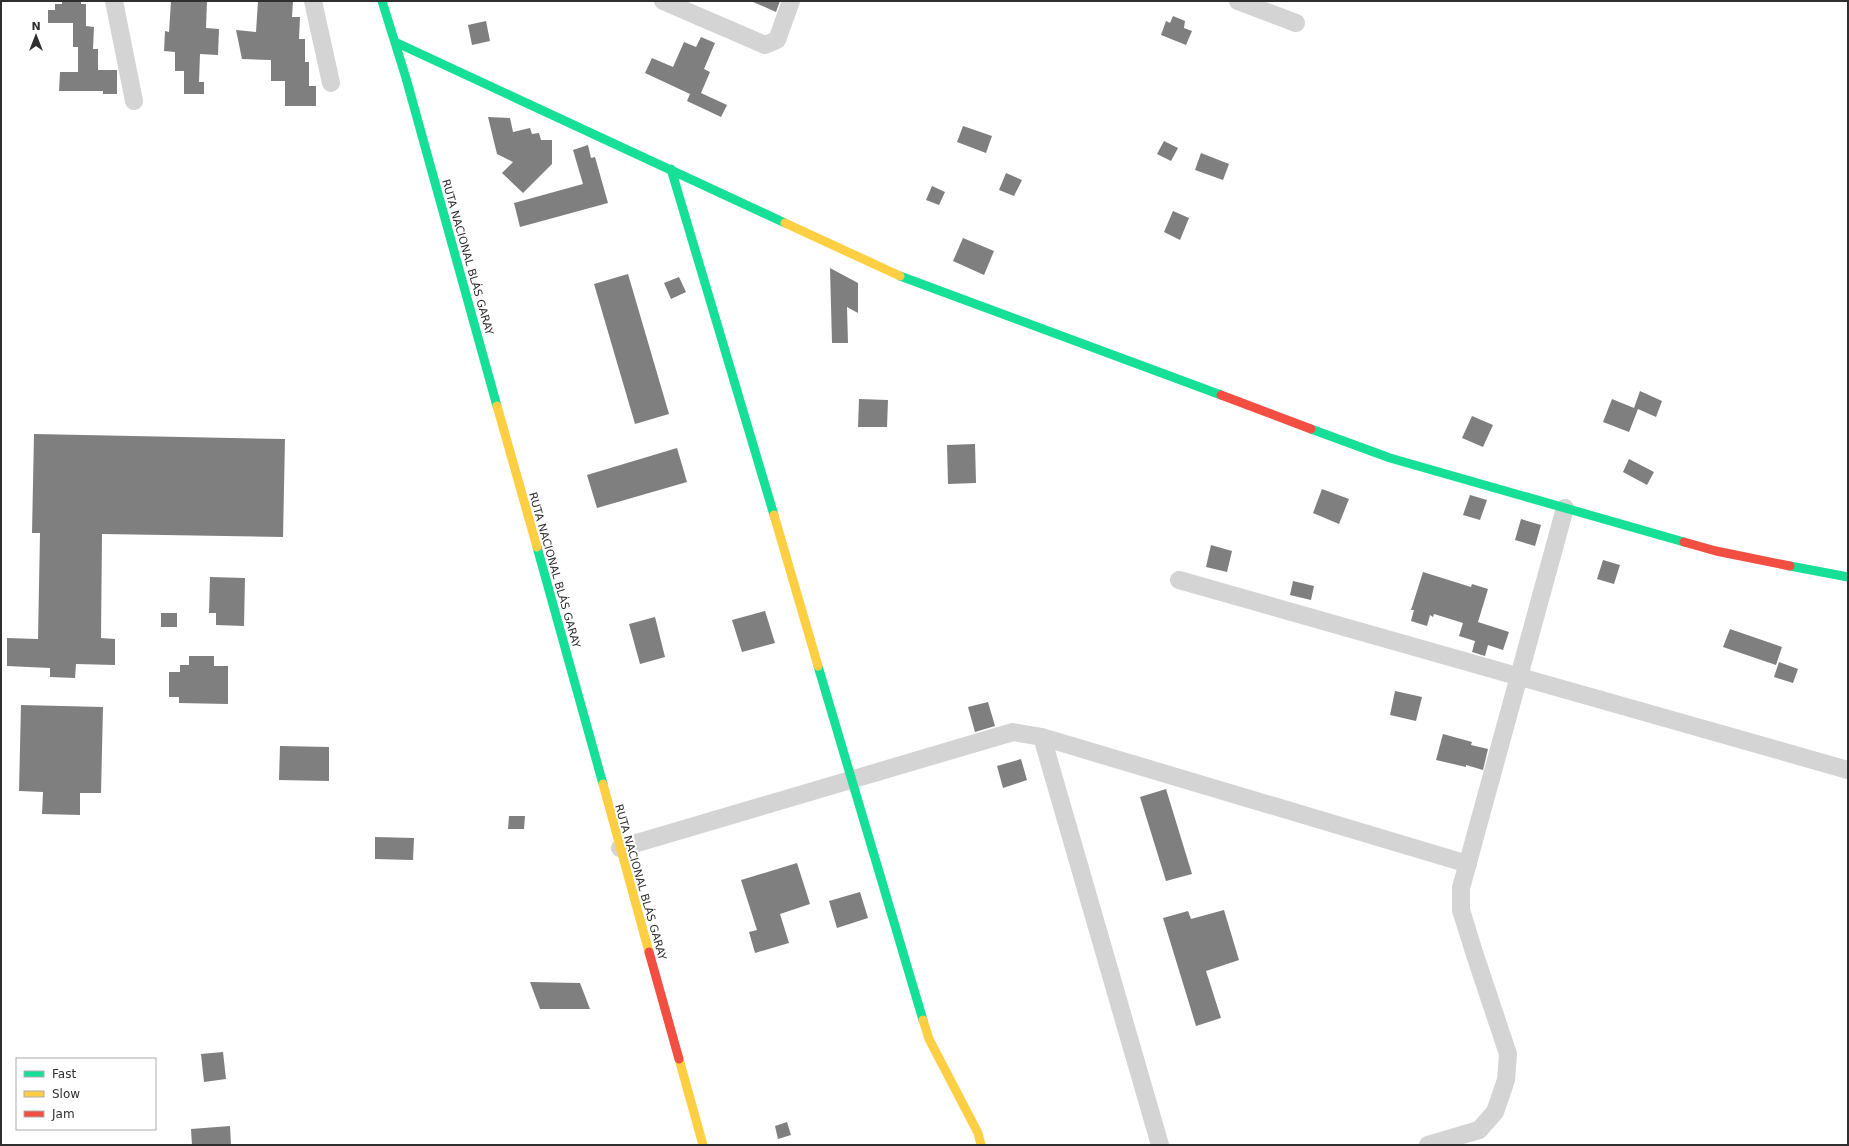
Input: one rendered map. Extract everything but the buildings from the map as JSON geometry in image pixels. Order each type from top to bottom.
[{"type":"main road","name":"RUTA NACIONAL BLÁS GARAY","points":[[382,1],[395,42],[703,1145]]},
{"type":"main road","points":[[395,42],[907,278],[1390,458],[1716,551],[1848,577]]},
{"type":"main road","points":[[671,169],[929,1039],[978,1133],[981,1145]]},
{"type":"street","points":[[114,1],[134,101]]},
{"type":"street","points":[[313,1],[331,84]]},
{"type":"street","points":[[663,1],[765,45],[777,40],[791,1]]},
{"type":"street","points":[[1238,1],[1296,23]]},
{"type":"street","points":[[1428,1145],[1479,1130],[1495,1112],[1506,1080],[1508,1054],[1461,910],[1461,888],[1565,508]]},
{"type":"street","points":[[1179,580],[1848,770]]},
{"type":"street","points":[[620,848],[1013,732],[1042,737],[1468,864]]},
{"type":"street","points":[[1042,737],[1160,1145]]},
{"type":"traffic: fast","points":[[382,1],[406,78],[497,406]]},
{"type":"traffic: fast","points":[[395,42],[785,223]]},
{"type":"traffic: fast","points":[[671,169],[774,515]]},
{"type":"traffic: fast","points":[[900,276],[1221,395]]},
{"type":"traffic: fast","points":[[1311,429],[1390,458],[1684,542]]},
{"type":"traffic: fast","points":[[537,547],[603,784]]},
{"type":"traffic: fast","points":[[1790,566],[1848,577]]},
{"type":"traffic: fast","points":[[818,666],[923,1020]]},
{"type":"traffic: slow","points":[[785,223],[900,276]]},
{"type":"traffic: slow","points":[[497,406],[537,547]]},
{"type":"traffic: slow","points":[[774,515],[818,666]]},
{"type":"traffic: slow","points":[[603,784],[649,952]]},
{"type":"traffic: slow","points":[[923,1020],[929,1039],[978,1133],[981,1145]]},
{"type":"traffic: slow","points":[[679,1059],[703,1145]]},
{"type":"traffic: jam","points":[[1221,395],[1311,429]]},
{"type":"traffic: jam","points":[[1684,542],[1716,551],[1790,566]]},
{"type":"traffic: jam","points":[[649,952],[679,1059]]}]
